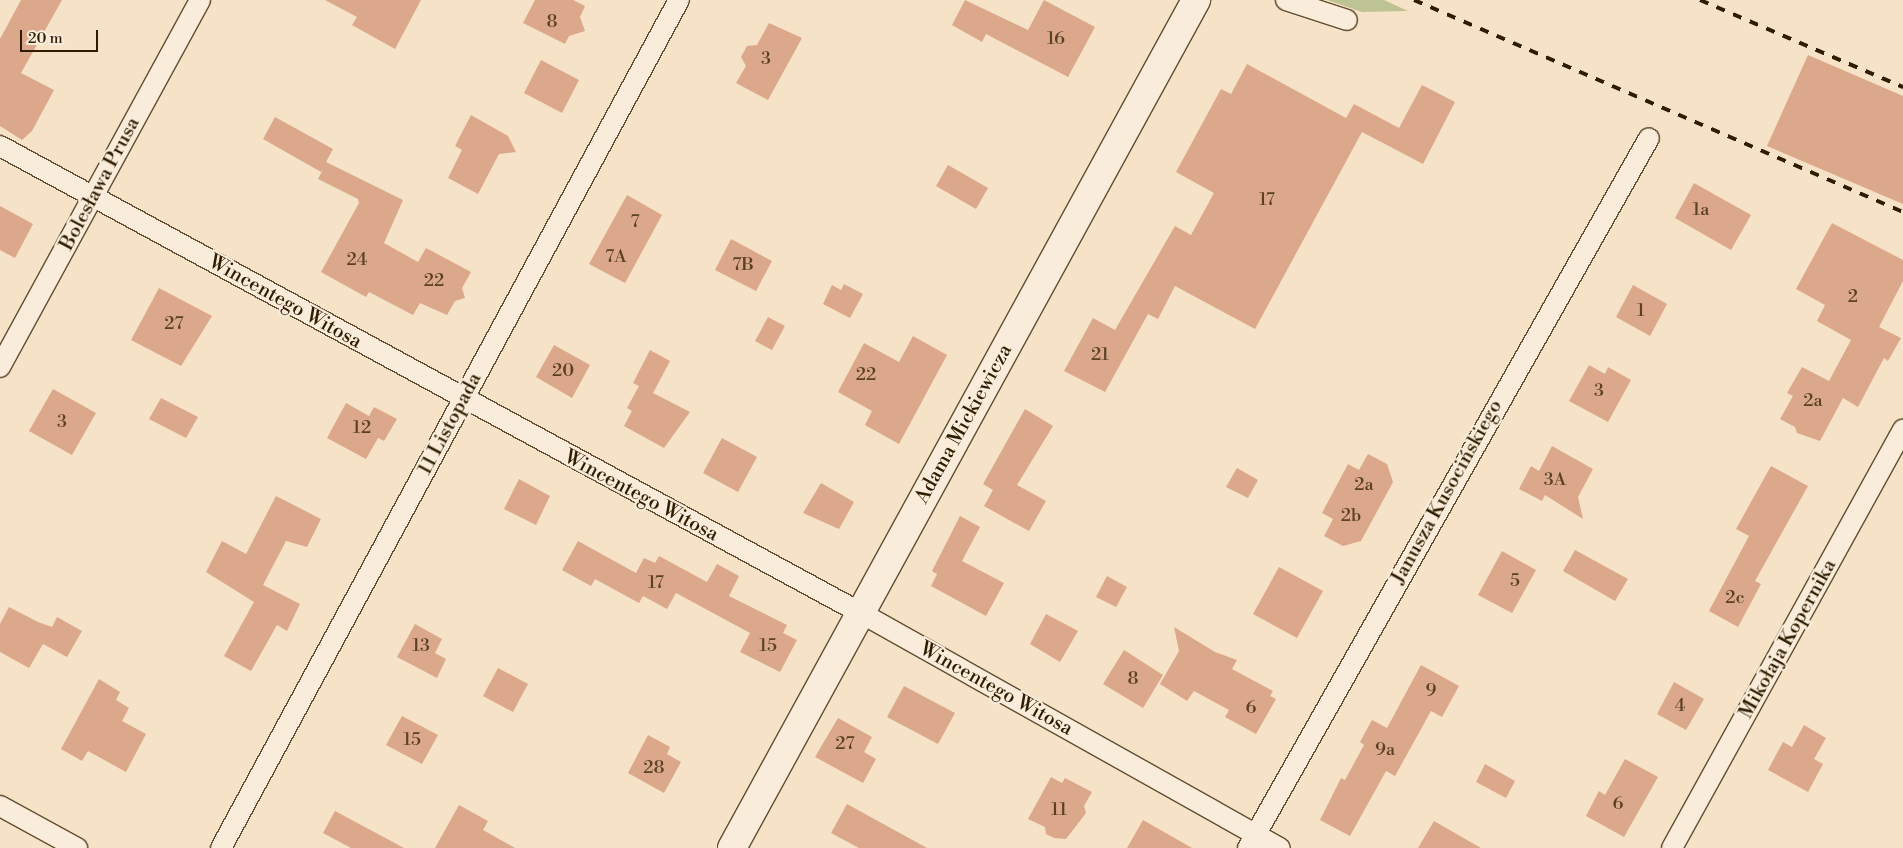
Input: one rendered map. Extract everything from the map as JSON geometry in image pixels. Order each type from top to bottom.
[{"type":"street","name":"Bolesława Prusa","points":[[0,367],[200,0]]},
{"type":"street","name":"11 Listopada","points":[[221,848],[679,0]]},
{"type":"street","name":"Adama Mickiewicza","points":[[732,848],[1196,0]]},
{"type":"street","points":[[1286,0],[1347,20]]},
{"type":"street","name":"Janusza Kusocińskiego","points":[[1252,841],[1649,138]]},
{"type":"street","name":"Wincentego Witosa","points":[[0,146],[463,400],[861,613],[1252,841],[1280,848]]},
{"type":"street","name":"Mikołaja Kopernika","points":[[1672,848],[1903,430]]},
{"type":"street","points":[[0,806],[77,848]]},
{"type":"green space","points":[[1327,0],[1384,0],[1408,11],[1362,12]]},
{"type":"building","points":[[21,0],[62,0],[21,73],[54,90],[32,131],[22,140],[0,126],[0,39]]},
{"type":"building","points":[[325,0],[421,0],[395,49],[352,25],[357,17]]},
{"type":"building","points":[[535,0],[573,0],[585,6],[580,17],[585,31],[569,36],[565,44],[523,23]]},
{"type":"building","points":[[965,0],[1028,30],[1044,0],[1095,27],[1068,77],[986,34],[982,42],[952,25]]},
{"type":"building","points":[[769,23],[802,38],[768,100],[736,83],[746,66],[741,57],[747,46],[757,45]]},
{"type":"building","points":[[1808,55],[1903,96],[1903,204],[1767,146]]},
{"type":"building","points":[[541,60],[579,80],[562,113],[524,93]]},
{"type":"building","points":[[1247,64],[1346,118],[1354,104],[1399,128],[1422,85],[1455,102],[1423,164],[1362,132],[1255,329],[1175,286],[1158,319],[1148,314],[1105,392],[1064,371],[1093,318],[1115,330],[1175,226],[1191,235],[1214,193],[1176,172],[1221,89],[1231,94]]},
{"type":"building","points":[[471,115],[508,136],[516,152],[499,154],[478,194],[448,178],[462,150],[455,146]]},
{"type":"building","points":[[275,117],[333,149],[326,162],[403,200],[384,243],[418,262],[426,248],[471,272],[462,288],[465,298],[455,301],[447,315],[420,303],[413,315],[369,292],[366,297],[321,272],[359,203],[358,199],[318,179],[323,169],[321,172],[263,139]]},
{"type":"building","points":[[948,165],[988,188],[976,209],[936,186]]},
{"type":"building","points":[[1694,183],[1751,215],[1731,250],[1675,218]]},
{"type":"building","points":[[627,195],[662,215],[625,283],[589,264]]},
{"type":"building","points":[[0,206],[33,224],[15,258],[0,250]]},
{"type":"building","points":[[1832,223],[1903,260],[1903,281],[1879,327],[1901,338],[1888,361],[1884,358],[1858,407],[1843,398],[1820,441],[1797,433],[1795,427],[1780,419],[1793,396],[1787,393],[1802,367],[1829,381],[1851,340],[1817,321],[1825,305],[1796,289]]},
{"type":"building","points":[[731,239],[772,261],[756,291],[715,270]]},
{"type":"building","points":[[844,284],[863,294],[850,318],[823,304],[832,285],[841,290]]},
{"type":"building","points":[[1633,285],[1667,304],[1650,336],[1616,317]]},
{"type":"building","points":[[159,288],[212,316],[181,366],[131,340]]},
{"type":"building","points":[[768,317],[785,326],[772,350],[755,341]]},
{"type":"building","points":[[913,336],[947,355],[899,444],[865,425],[872,411],[838,392],[864,343],[899,362]]},
{"type":"building","points":[[554,345],[590,365],[572,398],[536,377]]},
{"type":"building","points":[[650,350],[670,361],[653,393],[690,412],[664,448],[624,426],[632,411],[627,408],[639,386],[633,383]]},
{"type":"building","points":[[1589,365],[1605,374],[1608,367],[1631,380],[1608,422],[1569,401]]},
{"type":"building","points":[[53,389],[96,413],[72,455],[29,431]]},
{"type":"building","points":[[161,398],[198,417],[186,438],[149,419]]},
{"type":"building","points":[[346,403],[369,416],[374,407],[397,419],[384,441],[378,438],[366,459],[327,438]]},
{"type":"building","points":[[1025,409],[1053,426],[1017,485],[1046,501],[1029,531],[984,506],[993,490],[983,484]]},
{"type":"building","points":[[722,438],[757,457],[738,492],[703,473]]},
{"type":"building","points":[[1552,446],[1593,469],[1578,497],[1583,519],[1545,495],[1542,501],[1519,489],[1531,466],[1539,471]]},
{"type":"building","points":[[1368,454],[1387,464],[1393,482],[1361,541],[1343,546],[1324,536],[1333,519],[1322,513],[1348,464],[1359,470]]},
{"type":"building","points":[[1771,466],[1808,486],[1755,581],[1761,584],[1738,627],[1709,611],[1749,536],[1736,529]]},
{"type":"building","points":[[1237,468],[1258,480],[1248,498],[1226,487]]},
{"type":"building","points":[[519,479],[550,496],[536,525],[504,509]]},
{"type":"building","points":[[821,483],[854,502],[839,529],[803,513]]},
{"type":"building","points":[[276,496],[321,519],[307,547],[286,541],[263,585],[300,604],[287,631],[277,625],[251,671],[224,656],[254,602],[206,572],[222,541],[246,554]]},
{"type":"building","points":[[960,516],[980,527],[962,561],[1004,583],[986,616],[931,586],[937,574],[932,571]]},
{"type":"building","points":[[578,541],[636,573],[644,558],[655,563],[659,556],[707,582],[717,564],[739,576],[729,596],[787,625],[783,633],[797,640],[780,672],[740,652],[750,633],[676,593],[667,609],[643,596],[639,603],[595,579],[591,586],[562,570]]},
{"type":"building","points":[[1575,550],[1628,579],[1615,601],[1563,571]]},
{"type":"building","points":[[1502,551],[1536,570],[1512,613],[1478,595]]},
{"type":"building","points":[[1279,567],[1323,591],[1297,638],[1253,614]]},
{"type":"building","points":[[1107,576],[1127,587],[1116,607],[1096,597]]},
{"type":"building","points":[[9,607],[52,627],[57,617],[82,631],[67,657],[43,644],[29,668],[0,652],[0,624]]},
{"type":"building","points":[[1046,614],[1078,631],[1060,662],[1030,644]]},
{"type":"building","points":[[415,624],[442,639],[435,653],[446,659],[437,678],[397,657]]},
{"type":"building","points":[[1174,627],[1215,652],[1237,660],[1232,669],[1273,691],[1270,696],[1276,699],[1256,734],[1225,717],[1229,710],[1194,691],[1187,701],[1160,684],[1179,651]]},
{"type":"building","points":[[1124,650],[1163,675],[1143,708],[1103,684]]},
{"type":"building","points":[[1421,665],[1459,686],[1442,717],[1431,711],[1395,776],[1386,771],[1350,836],[1320,820],[1341,778],[1345,780],[1364,745],[1360,742],[1372,720],[1387,728]]},
{"type":"building","points":[[498,668],[528,684],[513,712],[483,696]]},
{"type":"building","points":[[99,679],[120,692],[116,700],[129,708],[122,721],[146,734],[126,772],[88,751],[82,761],[61,749]]},
{"type":"building","points":[[1674,682],[1704,699],[1686,730],[1657,714]]},
{"type":"building","points":[[904,686],[955,713],[938,744],[887,717]]},
{"type":"building","points":[[402,716],[438,735],[422,764],[386,745]]},
{"type":"building","points":[[838,718],[872,737],[864,752],[876,759],[863,783],[815,757]]},
{"type":"building","points":[[1804,725],[1826,738],[1814,759],[1823,764],[1808,792],[1768,770],[1783,742],[1792,747]]},
{"type":"building","points":[[648,735],[670,747],[667,754],[681,762],[664,793],[628,773]]},
{"type":"building","points":[[1625,759],[1658,777],[1624,837],[1586,816],[1599,791],[1605,795]]},
{"type":"building","points":[[1485,764],[1515,781],[1506,798],[1476,782]]},
{"type":"building","points":[[1051,777],[1062,783],[1065,778],[1092,792],[1084,806],[1086,813],[1066,839],[1054,838],[1046,834],[1045,827],[1028,819]]},
{"type":"building","points":[[847,804],[927,848],[859,848],[831,833]]},
{"type":"building","points":[[459,805],[488,821],[483,830],[515,848],[435,848]]},
{"type":"building","points":[[335,811],[404,848],[351,848],[323,833]]},
{"type":"building","points":[[1143,820],[1192,848],[1127,848]]},
{"type":"building","points":[[1434,821],[1481,848],[1418,848]]},
{"type":"railway","points":[[1414,0],[1903,212]]},
{"type":"railway","points":[[1700,0],[1903,87]]}]
